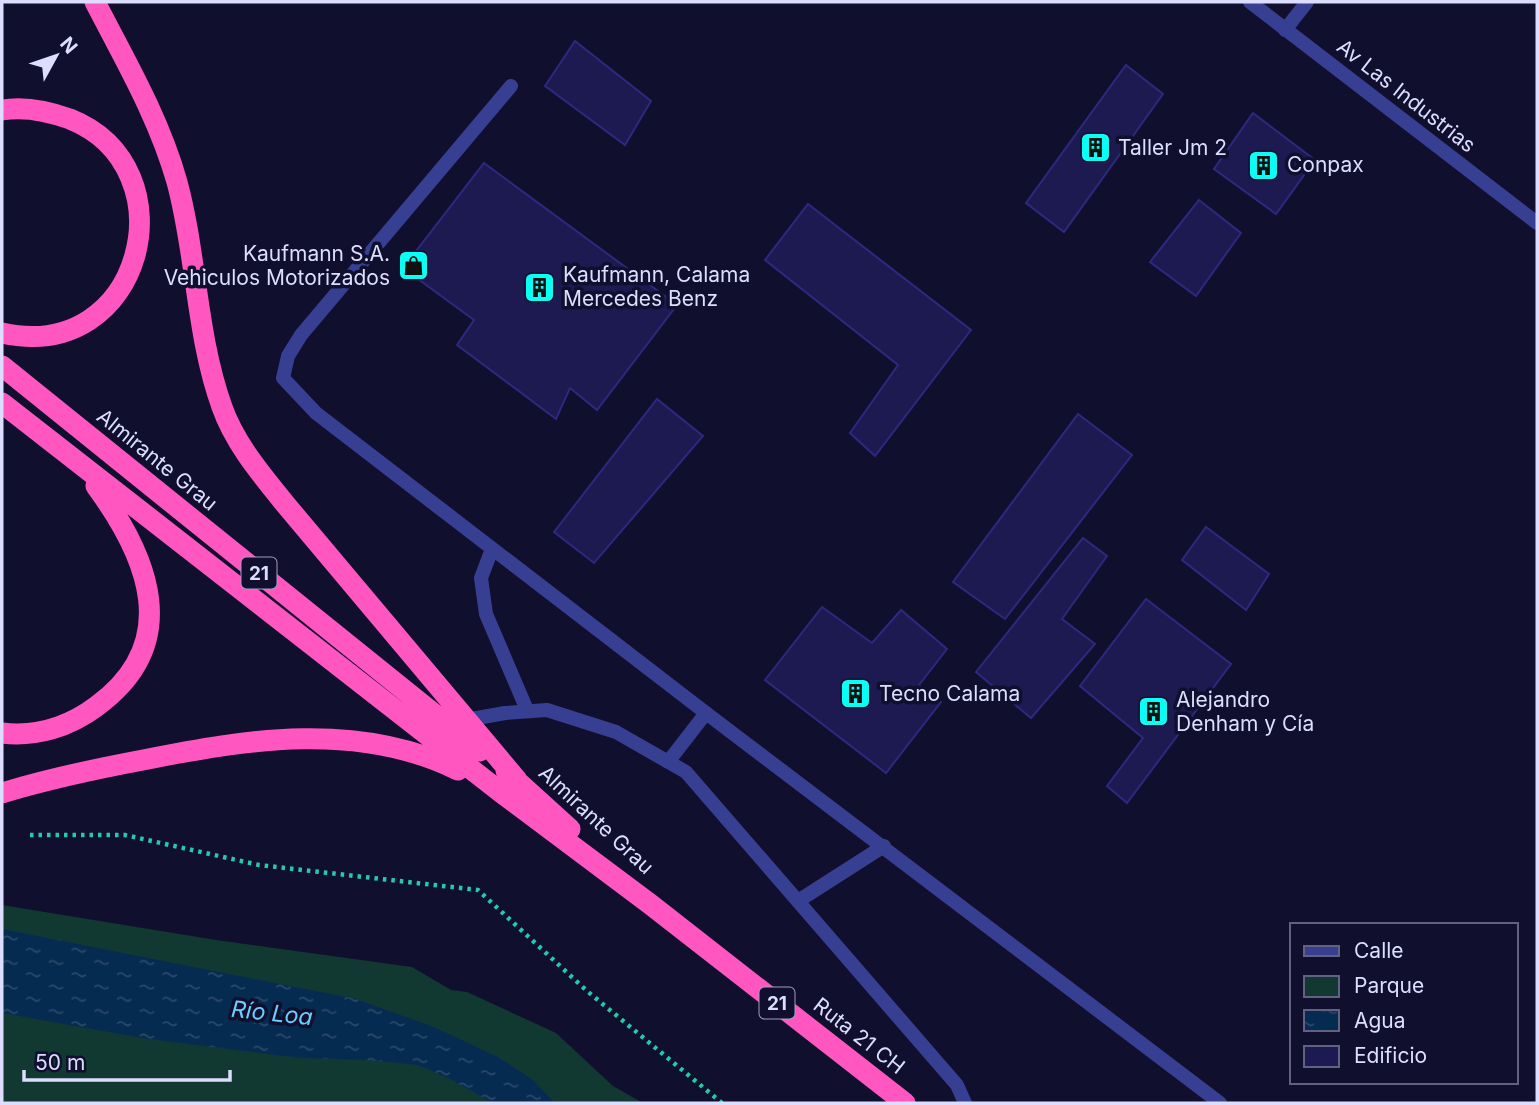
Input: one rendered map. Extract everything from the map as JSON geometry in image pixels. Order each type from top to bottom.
[{"type":"highway","points":[[95,2],[148,105],[167,149],[192,251],[206,353],[231,429],[271,486],[466,720],[510,787]]},
{"type":"highway","points":[[2,110],[24,108],[57,114],[95,133],[121,160],[130,174],[136,192],[139,223],[135,254],[129,272],[120,290],[97,315],[84,324],[57,335],[41,338],[2,333]]},
{"type":"highway","name":"Almirante Grau","points":[[2,366],[650,904]]},
{"type":"highway","name":"Almirante Grau","points":[[2,403],[510,787]]},
{"type":"highway","points":[[2,733],[50,730],[85,715],[116,692],[128,678],[144,645],[148,607],[147,584],[142,563],[119,517],[81,465]]},
{"type":"highway","points":[[2,793],[69,775],[218,745],[292,739],[364,743],[413,751],[510,787]]},
{"type":"highway","name":"Ruta 21 CH","points":[[650,904],[905,1103]]},
{"type":"street","name":"Av Las Industrias","points":[[1250,2],[1537,223]]},
{"type":"street","points":[[1286,30],[1307,2]]},
{"type":"street","points":[[511,86],[300,335],[288,356],[283,378],[316,412],[492,549],[1220,1103]]},
{"type":"street","points":[[492,549],[481,578],[486,614],[527,710]]},
{"type":"street","points":[[466,720],[527,710],[547,710],[616,732],[686,772],[957,1086],[965,1103]]},
{"type":"street","points":[[668,762],[706,713]]},
{"type":"street","points":[[798,901],[884,846]]},
{"type":"path","points":[[30,835],[125,835],[259,865],[478,890],[587,991],[722,1103]]},
{"type":"green space","points":[[2,905],[216,940],[412,967],[451,990],[467,992],[556,1033],[613,1086],[643,1103],[2,1103]]},
{"type":"water","name":"Río Loa","points":[[2,929],[356,999],[434,1027],[498,1057],[532,1079],[555,1103],[493,1103],[418,1065],[301,1058],[148,1039],[2,1013]]},
{"type":"building","points":[[575,41],[651,101],[625,145],[545,86]]},
{"type":"building","name":"Taller Jm 2","points":[[1126,65],[1163,94],[1064,232],[1026,203]]},
{"type":"building","name":"Conpax","points":[[1253,113],[1315,160],[1276,214],[1214,169]]},
{"type":"building","name":"Kaufmann, Calama Mercedes Benz","points":[[484,163],[677,305],[597,410],[570,388],[556,419],[457,345],[474,320],[403,268]]},
{"type":"building","points":[[1199,200],[1241,233],[1196,296],[1150,262]]},
{"type":"building","points":[[808,204],[971,330],[875,456],[850,433],[898,365],[765,260]]},
{"type":"building","points":[[657,399],[703,436],[594,563],[554,532]]},
{"type":"building","name":"Tecno Calama","points":[[1078,414],[1132,455],[1005,619],[953,582]]},
{"type":"building","points":[[1206,527],[1269,574],[1246,610],[1182,560]]},
{"type":"building","points":[[1083,538],[1107,556],[1062,619],[1095,644],[1031,718],[976,672]]},
{"type":"building","name":"Alejandro Denham y Cía","points":[[1146,599],[1231,664],[1127,803],[1107,786],[1143,738],[1080,686]]},
{"type":"building","name":"Tecno Calama","points":[[822,607],[872,643],[901,610],[947,649],[919,685],[941,702],[886,773],[765,680]]},
{"type":"place","name":"Taller Jm 2","points":[[1095,148]]},
{"type":"place","name":"Conpax","points":[[1264,165]]},
{"type":"place","name":"Kaufmann S.A. Vehiculos Motorizados","points":[[413,266]]},
{"type":"place","name":"Kaufmann, Calama Mercedes Benz","points":[[540,287]]},
{"type":"place","name":"Tecno Calama","points":[[856,694]]},
{"type":"place","name":"Alejandro Denham y Cía","points":[[1153,712]]}]
